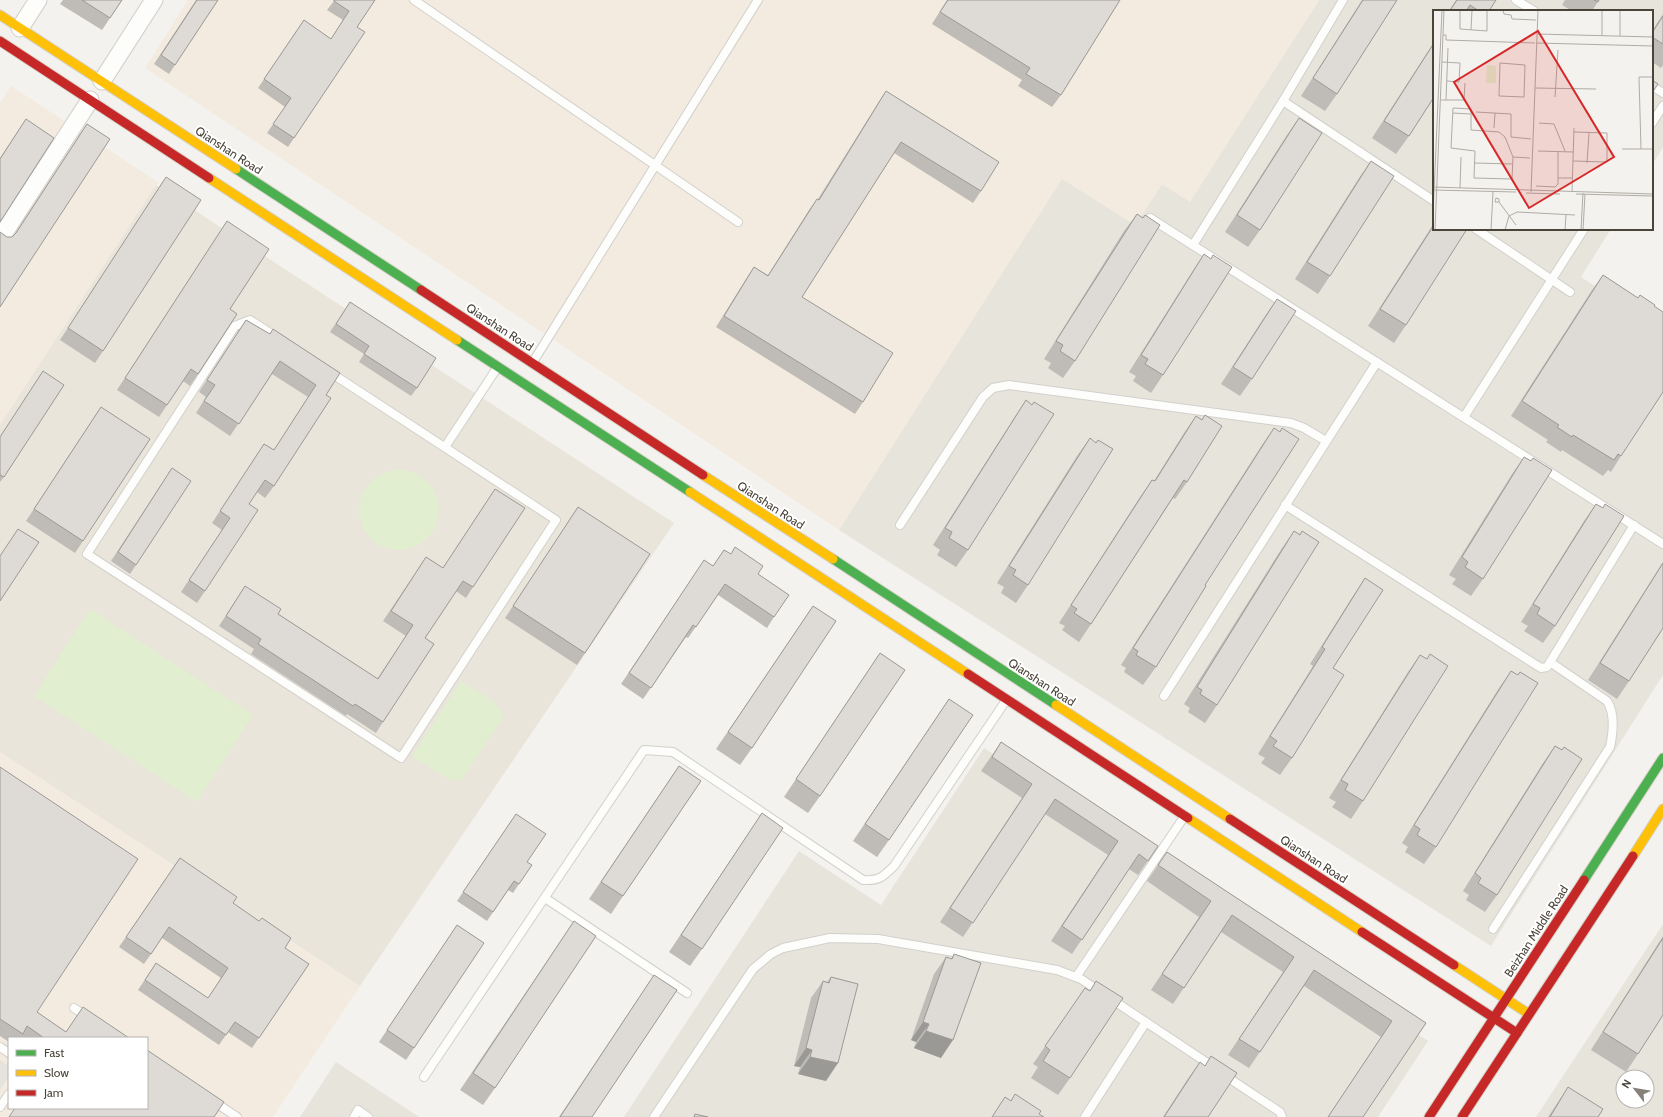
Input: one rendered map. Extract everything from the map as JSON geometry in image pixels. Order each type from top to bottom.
[{"type":"main road","name":"Qianshan Road","points":[[0,15],[1529,1014]]},
{"type":"main road","points":[[0,41],[1517,1033]]},
{"type":"main road","name":"Beizhan Middle Road","points":[[1429,1117],[1663,758]]},
{"type":"main road","points":[[1462,1117],[1663,809]]},
{"type":"street","points":[[20,28],[38,0]]},
{"type":"street","points":[[102,81],[154,0]]},
{"type":"street","points":[[0,239],[90,100]]},
{"type":"lane","points":[[414,0],[738,222]]},
{"type":"lane","points":[[533,363],[758,0]]},
{"type":"lane","points":[[1193,245],[1283,101],[1343,0]]},
{"type":"lane","points":[[1516,0],[1532,10]]},
{"type":"lane","points":[[1653,87],[1663,93]]},
{"type":"lane","points":[[1283,101],[1433,200]]},
{"type":"lane","points":[[1653,121],[1663,106]]},
{"type":"lane","points":[[1150,218],[1663,544]]},
{"type":"lane","points":[[1477,230],[1570,292]]},
{"type":"lane","points":[[1464,417],[1583,230]]},
{"type":"lane","points":[[250,320],[445,448],[556,520],[400,758],[87,554],[235,326],[250,320]]},
{"type":"lane","points":[[1164,696],[1377,362]]},
{"type":"lane","points":[[445,448],[498,366]]},
{"type":"lane","points":[[900,524],[983,396],[993,388],[1003,386],[1009,385],[1291,423],[1304,428],[1326,441]]},
{"type":"lane","points":[[1285,505],[1541,668],[1547,667],[1634,525]]},
{"type":"lane","points":[[1493,929],[1610,747],[1613,734],[1610,706],[1607,701],[1550,662]]},
{"type":"lane","points":[[424,1077],[644,750],[673,752],[863,880],[874,881],[882,877],[894,866],[1007,699]]},
{"type":"lane","points":[[1076,977],[1185,816]]},
{"type":"lane","points":[[545,898],[687,993]]},
{"type":"lane","points":[[654,1117],[753,969],[770,954],[783,948],[830,938],[878,939],[1057,970],[1076,977],[1280,1112],[1282,1117]]},
{"type":"lane","points":[[74,1008],[93,1021]]},
{"type":"lane","points":[[1085,1117],[1146,1022]]},
{"type":"lane","points":[[0,1107],[8,1095]]},
{"type":"lane","points":[[205,1096],[237,1117]]},
{"type":"lane","points":[[354,1117],[358,1110],[368,1117]]},
{"type":"shaded area","points":[[188,0],[1319,0],[1190,202],[1162,184],[1135,225],[1062,179],[839,530],[145,68]]},
{"type":"shaded area","points":[[1319,0],[1663,0],[1663,147],[1653,163],[1653,10],[1433,10],[1433,230],[1610,230],[1581,277],[1663,329],[1663,675],[1491,946],[839,530],[1062,178],[1135,225],[1162,184],[1190,201]]},
{"type":"shaded area","points":[[11,86],[158,182],[0,425],[0,103]]},
{"type":"shaded area","points":[[156,185],[674,523],[360,986],[0,752],[0,425]]},
{"type":"shaded area","points":[[984,748],[1428,1041],[1378,1117],[624,1117],[799,851],[881,905]]},
{"type":"shaded area","points":[[0,752],[360,986],[273,1117],[0,1117]]},
{"type":"shaded area","points":[[1663,924],[1663,1117],[1536,1117]]},
{"type":"shaded area","points":[[0,1060],[8,1065],[8,1078],[0,1090]]},
{"type":"shaded area","points":[[336,1062],[419,1117],[300,1117]]},
{"type":"green space","points":[[399,470],[414,473],[427,482],[436,495],[439,510],[436,525],[427,538],[414,547],[399,550],[384,547],[371,538],[362,525],[359,510],[362,495],[371,482],[384,473]]},
{"type":"green space","points":[[90,609],[253,715],[197,802],[34,696]]},
{"type":"green space","points":[[461,681],[494,702],[504,716],[461,781],[448,779],[412,756]]},
{"type":"building","points":[[82,0],[122,0],[110,18]]},
{"type":"building","points":[[197,0],[218,0],[175,65],[161,55]]},
{"type":"building","points":[[334,0],[375,0],[357,27],[365,32],[294,138],[273,124],[291,98],[264,79],[304,20],[331,39],[349,11]]},
{"type":"building","points":[[948,0],[1120,0],[1061,95],[1026,74],[1030,68],[940,12]]},
{"type":"building","points":[[1363,0],[1397,0],[1337,94],[1313,78]]},
{"type":"building","points":[[1457,0],[1496,0],[1490,10],[1478,10],[1470,5],[1467,10],[1451,9]]},
{"type":"building","points":[[1663,16],[1663,44],[1653,38],[1653,31]]},
{"type":"building","points":[[1433,45],[1433,99],[1409,136],[1384,121]]},
{"type":"building","points":[[1653,81],[1658,84],[1653,92]]},
{"type":"building","points":[[886,91],[999,162],[981,191],[901,142],[802,297],[893,353],[863,402],[724,316],[754,267],[768,276],[817,199],[819,200]]},
{"type":"building","points":[[1299,118],[1322,133],[1260,230],[1237,215]]},
{"type":"building","points":[[26,119],[54,138],[0,222],[0,159]]},
{"type":"building","points":[[87,124],[110,139],[0,307],[0,232],[7,237],[12,237],[16,233]]},
{"type":"building","points":[[1371,161],[1394,176],[1330,276],[1307,262]]},
{"type":"building","points":[[166,177],[201,200],[103,351],[68,328]]},
{"type":"building","points":[[1137,214],[1143,218],[1145,215],[1160,225],[1075,361],[1060,351],[1063,345],[1056,341]]},
{"type":"building","points":[[227,221],[269,249],[230,309],[237,314],[198,374],[191,369],[167,405],[125,378]]},
{"type":"building","points":[[1433,227],[1433,230],[1466,230],[1406,325],[1380,309]]},
{"type":"building","points":[[1204,254],[1211,259],[1213,255],[1232,267],[1163,375],[1145,364],[1148,359],[1141,355]]},
{"type":"building","points":[[1603,275],[1638,298],[1640,295],[1663,312],[1663,392],[1621,456],[1618,454],[1614,460],[1573,435],[1572,437],[1557,427],[1559,425],[1522,401]]},
{"type":"building","points":[[1277,299],[1296,311],[1252,379],[1233,367]]},
{"type":"building","points":[[350,302],[436,358],[417,388],[364,354],[369,346],[336,324]]},
{"type":"building","points":[[246,320],[270,334],[273,329],[340,373],[326,395],[331,398],[274,486],[265,480],[249,504],[258,510],[205,591],[189,580],[230,518],[220,511],[264,444],[274,450],[316,385],[280,361],[239,424],[204,401],[215,385],[207,380]]},
{"type":"building","points":[[43,371],[64,385],[4,477],[0,475],[0,437]]},
{"type":"building","points":[[1026,400],[1032,405],[1034,402],[1054,414],[968,550],[949,538],[952,532],[945,528]]},
{"type":"building","points":[[101,407],[150,439],[83,541],[34,509]]},
{"type":"building","points":[[1205,415],[1222,426],[1187,482],[1184,480],[1091,624],[1074,613],[1077,609],[1071,605],[1152,480],[1155,481],[1196,416],[1202,420]]},
{"type":"building","points":[[1274,428],[1280,432],[1282,428],[1299,439],[1205,585],[1206,586],[1156,667],[1136,655],[1138,651],[1133,648]]},
{"type":"building","points":[[1090,438],[1096,443],[1098,440],[1113,449],[1028,585],[1013,575],[1016,570],[1009,566]]},
{"type":"building","points":[[1524,457],[1531,461],[1533,458],[1552,470],[1483,579],[1465,567],[1468,562],[1462,557]]},
{"type":"building","points":[[172,468],[191,481],[136,565],[118,552]]},
{"type":"building","points":[[495,489],[525,508],[473,587],[463,581],[425,638],[434,644],[383,722],[355,704],[353,706],[258,644],[261,639],[226,616],[245,586],[281,609],[278,614],[378,679],[413,625],[391,611],[426,557],[443,568]]},
{"type":"building","points":[[1596,504],[1603,508],[1605,504],[1624,516],[1555,626],[1537,614],[1540,608],[1533,604]]},
{"type":"building","points":[[578,507],[650,554],[585,653],[513,606]]},
{"type":"building","points":[[18,529],[39,542],[0,601],[0,556]]},
{"type":"building","points":[[1294,531],[1300,535],[1302,531],[1319,542],[1217,705],[1200,694],[1202,690],[1197,687]]},
{"type":"building","points":[[735,547],[763,566],[758,574],[789,595],[774,617],[725,584],[696,627],[693,625],[651,688],[629,673],[704,560],[713,566],[724,550],[731,554]]},
{"type":"building","points":[[1663,563],[1663,628],[1629,681],[1600,663]]},
{"type":"building","points":[[1365,578],[1383,590],[1333,668],[1344,675],[1292,758],[1273,746],[1277,741],[1270,736],[1325,649],[1322,647]]},
{"type":"building","points":[[813,606],[836,621],[752,748],[728,732]]},
{"type":"building","points":[[880,653],[905,670],[820,796],[796,779]]},
{"type":"building","points":[[1430,654],[1448,666],[1363,801],[1345,790],[1348,784],[1341,780],[1420,655],[1427,659]]},
{"type":"building","points":[[1511,671],[1518,675],[1520,672],[1538,683],[1436,847],[1417,835],[1420,829],[1414,825]]},
{"type":"building","points":[[949,699],[973,715],[889,840],[865,824]]},
{"type":"building","points":[[1001,742],[1158,846],[1148,861],[1139,854],[1082,940],[1062,926],[1118,841],[1055,799],[973,923],[950,908],[1032,784],[992,757]]},
{"type":"building","points":[[1555,746],[1562,750],[1564,747],[1582,759],[1497,895],[1478,883],[1481,878],[1475,873]]},
{"type":"building","points":[[679,766],[701,781],[623,896],[601,882]]},
{"type":"building","points":[[0,767],[138,859],[37,1012],[66,1032],[83,1007],[128,1037],[43,1037],[27,1026],[23,1034],[0,1019]]},
{"type":"building","points":[[762,813],[783,828],[702,949],[681,935]]},
{"type":"building","points":[[516,814],[546,834],[527,862],[532,865],[519,884],[514,881],[493,912],[463,892]]},
{"type":"building","points":[[1167,852],[1426,1023],[1363,1117],[1328,1117],[1392,1021],[1314,970],[1260,1052],[1239,1039],[1294,957],[1232,915],[1184,988],[1162,974],[1211,901],[1158,865]]},
{"type":"building","points":[[180,858],[237,897],[233,903],[259,921],[262,918],[291,938],[285,948],[309,964],[259,1038],[235,1022],[226,1035],[145,980],[156,963],[208,998],[228,968],[169,927],[151,954],[126,937]]},
{"type":"building","points":[[574,921],[596,936],[495,1088],[473,1073]]},
{"type":"building","points":[[457,925],[484,943],[414,1048],[387,1030]]},
{"type":"building","points":[[1663,938],[1663,1015],[1638,1054],[1603,1032]]},
{"type":"building","points":[[954,954],[981,963],[953,1040],[926,1031],[929,1024],[923,1022],[946,957],[952,959]]},
{"type":"building","points":[[654,975],[677,990],[592,1117],[560,1117]]},
{"type":"building","points":[[831,977],[858,984],[838,1063],[810,1057],[812,1050],[806,1048],[823,981],[829,983]]},
{"type":"building","points":[[1096,981],[1123,998],[1070,1078],[1043,1061],[1050,1050],[1045,1046],[1085,988],[1090,991]]},
{"type":"building","points":[[148,1051],[224,1102],[214,1117],[9,1117],[14,1109],[148,1109]]},
{"type":"building","points":[[1211,1056],[1237,1073],[1208,1117],[1164,1117],[1200,1062],[1205,1066]]},
{"type":"building","points":[[1568,1087],[1603,1109],[1598,1117],[1550,1117]]},
{"type":"building","points":[[1015,1094],[1041,1111],[1039,1114],[1044,1117],[992,1117],[1005,1097],[1011,1101]]},
{"type":"building","points":[[695,1114],[708,1117],[694,1117]]},
{"type":"traffic: fast","points":[[236,169],[421,290]]},
{"type":"traffic: fast","points":[[457,340],[690,492]]},
{"type":"traffic: fast","points":[[833,559],[1056,705]]},
{"type":"traffic: fast","points":[[1584,880],[1663,758]]},
{"type":"traffic: slow","points":[[0,15],[236,169]]},
{"type":"traffic: slow","points":[[209,178],[457,340]]},
{"type":"traffic: slow","points":[[703,475],[833,559]]},
{"type":"traffic: slow","points":[[690,492],[968,674]]},
{"type":"traffic: slow","points":[[1056,705],[1230,819]]},
{"type":"traffic: slow","points":[[1633,856],[1663,809]]},
{"type":"traffic: slow","points":[[1188,818],[1362,932]]},
{"type":"traffic: slow","points":[[1454,965],[1529,1014]]},
{"type":"traffic: jam","points":[[0,41],[209,178]]},
{"type":"traffic: jam","points":[[421,290],[703,475]]},
{"type":"traffic: jam","points":[[968,674],[1188,818]]},
{"type":"traffic: jam","points":[[1230,819],[1454,965]]},
{"type":"traffic: jam","points":[[1462,1117],[1633,856]]},
{"type":"traffic: jam","points":[[1429,1117],[1584,880]]},
{"type":"traffic: jam","points":[[1362,932],[1517,1033]]}]
